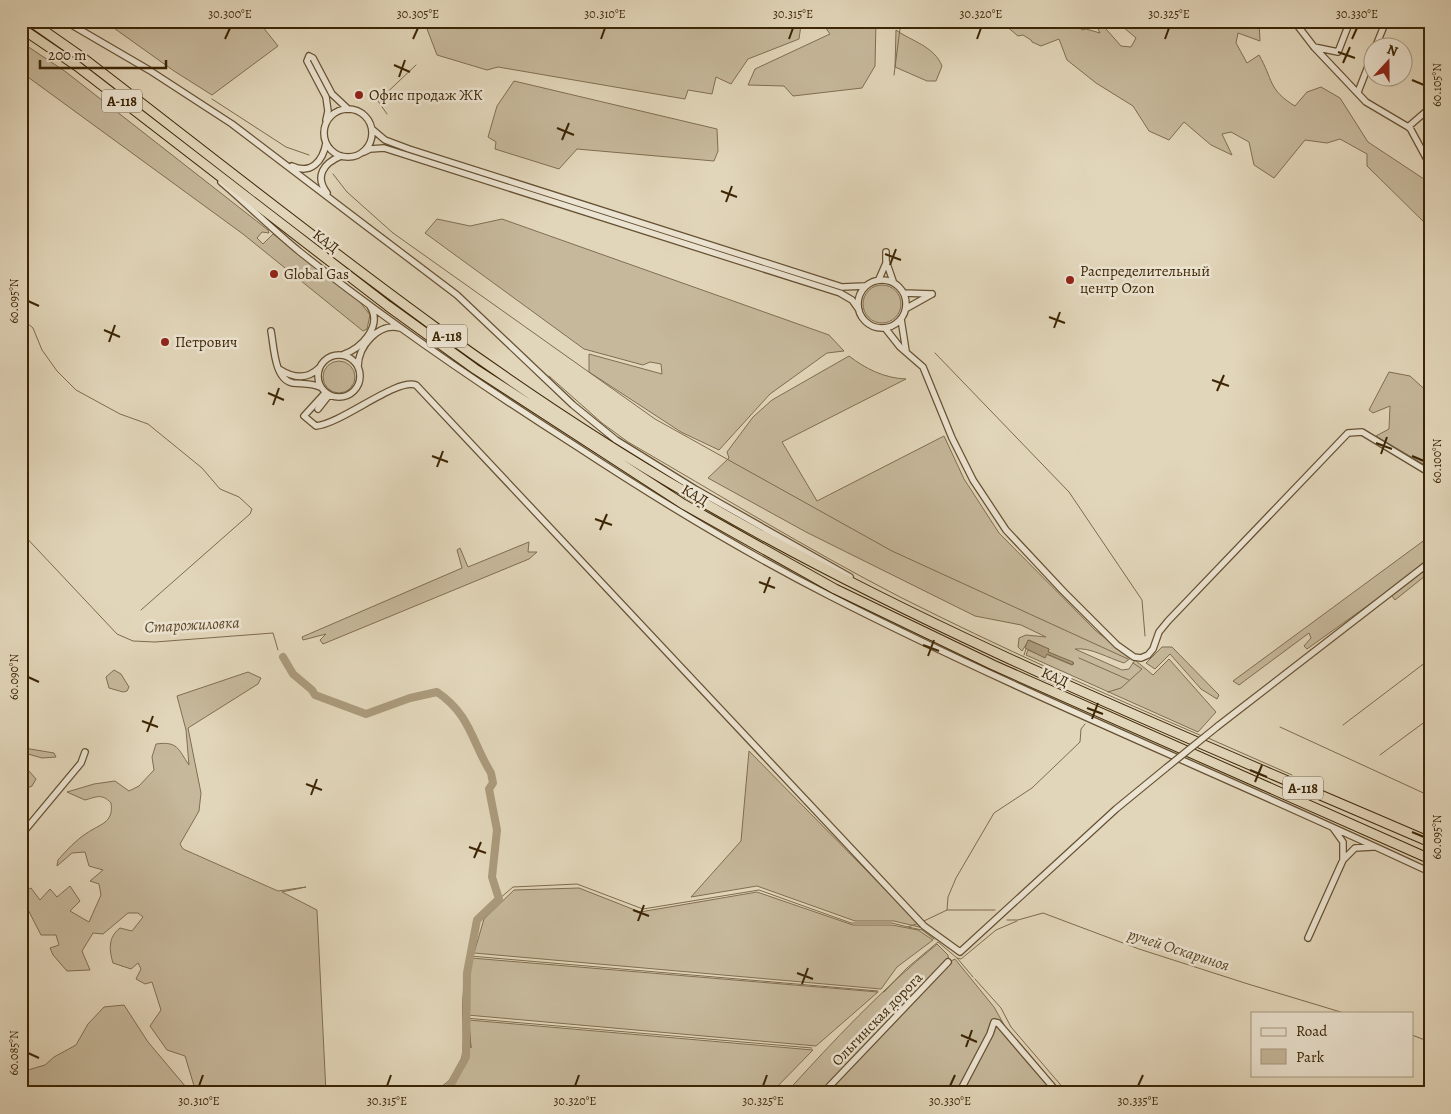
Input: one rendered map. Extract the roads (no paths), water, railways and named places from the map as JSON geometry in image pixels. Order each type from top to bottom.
[{"type":"highway","name":"КАД","points":[[30,21],[83,58],[393,297],[497,371],[580,426],[689,494],[838,576],[1007,658],[1430,842]]},
{"type":"highway","name":"КАД","points":[[21,28],[76,66],[388,306],[475,369],[683,504],[835,588],[993,664],[1430,858]]},
{"type":"street","points":[[65,21],[149,70],[232,124],[275,156],[457,295],[573,406],[616,440],[695,489],[895,604]]},
{"type":"street","points":[[1294,21],[1314,47],[1366,102],[1408,127],[1430,165]]},
{"type":"street","points":[[1314,47],[1338,52],[1350,21]]},
{"type":"street","points":[[1379,38],[1386,21]]},
{"type":"street","points":[[275,156],[294,167],[310,169],[320,160],[324,152],[326,143],[324,130],[328,104],[307,61],[309,56],[313,58],[332,94],[348,108],[366,117],[372,129],[385,140],[467,168],[842,287],[865,286],[878,279],[892,281]]},
{"type":"street","points":[[1358,92],[1364,77]]},
{"type":"street","points":[[326,123],[335,112],[348,108]]},
{"type":"street","points":[[1408,127],[1430,108]]},
{"type":"street","points":[[364,152],[369,145],[372,129]]},
{"type":"street","points":[[326,143],[330,149],[341,156]]},
{"type":"street","points":[[178,144],[300,251],[404,329],[541,424],[656,498],[829,596],[1158,751],[1327,824],[1430,872]]},
{"type":"street","points":[[335,202],[322,186],[321,174],[326,164],[341,156],[357,156],[370,149],[384,148],[840,293],[852,300],[866,322],[878,328],[884,328],[902,319]]},
{"type":"street","points":[[886,252],[886,261],[892,281],[904,292],[907,308],[902,319],[906,351]]},
{"type":"street","points":[[878,279],[886,261]]},
{"type":"street","points":[[859,310],[858,297],[865,286]]},
{"type":"street","points":[[904,292],[932,294],[907,308]]},
{"type":"street","points":[[279,370],[290,376],[310,375],[320,368],[328,358],[342,356],[355,350],[372,328],[374,312],[365,300]]},
{"type":"street","points":[[271,331],[279,370],[286,380],[310,383],[320,387],[327,394],[340,398],[351,394],[360,380],[358,358],[363,348],[377,332],[388,326],[404,329]]},
{"type":"street","points":[[884,328],[923,367],[952,438],[973,480],[1006,530],[1117,645],[1134,657],[1142,658],[1148,655],[1153,649],[1159,632],[1168,621],[1348,433],[1362,432],[1430,473]]},
{"type":"street","points":[[342,356],[349,358],[358,369]]},
{"type":"street","points":[[320,368],[318,379],[320,387]]},
{"type":"street","points":[[327,394],[304,416],[316,426],[357,410],[393,388],[409,383],[416,385],[924,926],[960,952],[1116,810],[1166,768],[1430,562]]},
{"type":"street","points":[[318,409],[327,394]]},
{"type":"street","points":[[21,835],[81,763],[86,752]]},
{"type":"street","points":[[1327,824],[1343,842],[1343,860]]},
{"type":"street","points":[[1308,938],[1343,860],[1355,848],[1363,846],[1380,848]]},
{"type":"street","name":"Ольгинская дорога","points":[[823,1093],[948,962]]},
{"type":"street","points":[[959,1093],[990,1034],[994,1022],[998,1023],[1058,1093]]},
{"type":"waterway","points":[[894,75],[901,21]]},
{"type":"waterway","points":[[387,114],[378,101],[416,65]]},
{"type":"waterway","points":[[212,99],[286,147],[309,155]]},
{"type":"waterway","points":[[333,174],[347,192],[393,233],[655,419],[892,551],[1128,659]]},
{"type":"waterway","name":"Старожиловка","points":[[21,318],[33,328],[42,350],[57,371],[76,390],[120,414],[148,424],[202,468],[220,489],[239,497],[252,509],[250,514],[141,610]]},
{"type":"waterway","points":[[935,353],[1069,492],[1142,600],[1145,636]]},
{"type":"waterway","points":[[549,376],[602,423],[628,442],[831,560],[975,634],[1202,736]]},
{"type":"waterway","name":"Старожиловка","points":[[21,532],[117,634],[133,641],[155,642],[273,633],[278,650]]},
{"type":"waterway","points":[[1024,655],[1026,649]]},
{"type":"waterway","name":"Старожиловка","points":[[283,657],[293,674],[312,690],[315,695],[366,714],[410,698],[437,692],[464,719],[491,773],[493,783],[489,789],[497,830],[492,877],[499,899],[477,920],[467,973],[466,1057],[446,1093]]},
{"type":"waterway","points":[[1079,658],[1129,680]]},
{"type":"waterway","points":[[1343,725],[1430,659]]},
{"type":"waterway","points":[[1108,692],[1121,688],[1142,669],[1133,663]]},
{"type":"waterway","points":[[1380,755],[1430,718]]},
{"type":"waterway","points":[[947,910],[948,897],[956,878],[994,813],[1032,788],[1080,742],[1081,729],[1085,724]]},
{"type":"waterway","points":[[1280,727],[1430,796]]},
{"type":"waterway","points":[[1208,738],[1292,775]]},
{"type":"waterway","name":"ручей Оскариноя","points":[[499,899],[513,887],[577,884],[643,909],[759,890],[851,923],[892,923],[908,927]]},
{"type":"waterway","name":"ручей Оскариноя","points":[[924,921],[947,910],[995,910]]},
{"type":"waterway","name":"ручей Оскариноя","points":[[1007,920],[1018,920],[1043,913],[1139,949],[1341,1012]]},
{"type":"waterway","points":[[973,977],[957,958],[961,959],[996,930],[1017,921]]},
{"type":"waterway","name":"ручей Оскариноя","points":[[916,924],[908,927],[922,930],[934,939]]},
{"type":"waterway","points":[[884,992],[907,968],[938,942],[957,958]]},
{"type":"waterway","points":[[470,956],[878,991]]},
{"type":"waterway","points":[[975,979],[1001,1008],[1011,1027],[1065,1090],[1089,1093]]},
{"type":"waterway","points":[[465,1018],[812,1048]]},
{"type":"waterway","name":"ручей Оскариноя","points":[[1414,1036],[1430,1042]]},
{"type":"waterway","points":[[448,1089],[494,1093]]},
{"type":"place","name":"Офис продаж ЖК","points":[[359,95]]},
{"type":"place","name":"Global Gas","points":[[274,274]]},
{"type":"place","name":"Распределительный центр Ozon","points":[[1070,280]]},
{"type":"place","name":"Петрович","points":[[165,342]]}]
